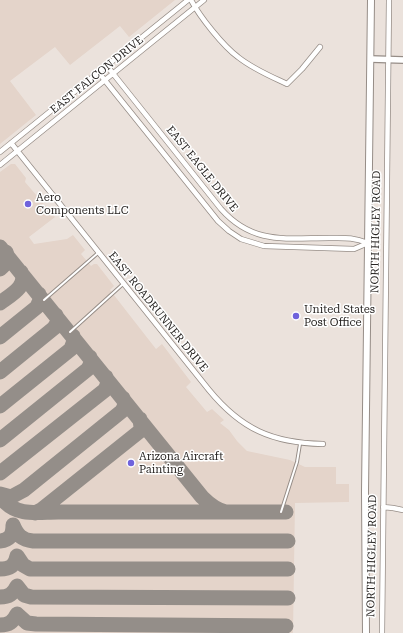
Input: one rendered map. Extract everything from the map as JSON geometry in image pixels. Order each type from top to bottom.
[{"type":"main road","name":"NORTH HIGLEY ROAD","points":[[366,633],[365,508],[371,0]]},
{"type":"street","points":[[189,0],[221,40],[237,57],[256,69],[287,84],[302,70],[320,47]]},
{"type":"street","name":"EAST FALCON DRIVE","points":[[0,152],[189,0]]},
{"type":"street","name":"EAST FALCON DRIVE","points":[[0,165],[204,0]]},
{"type":"street","name":"NORTH HIGLEY ROAD","points":[[382,633],[388,0]]},
{"type":"street","points":[[371,59],[403,60]]},
{"type":"street","name":"EAST EAGLE DRIVE","points":[[107,66],[228,217],[246,230],[263,236],[284,238],[354,238],[368,243]]},
{"type":"street","name":"EAST EAGLE DRIVE","points":[[99,73],[218,221],[241,239],[258,245],[279,248],[354,249],[368,243]]},
{"type":"street","name":"EAST ROADRUNNER DRIVE","points":[[11,143],[208,390],[224,407],[254,429],[283,440],[300,444],[322,444]]},
{"type":"street","points":[[164,154],[172,148]]},
{"type":"street","points":[[383,507],[403,510]]},
{"type":"lane","points":[[44,300],[98,253]]},
{"type":"lane","points":[[70,332],[123,284]]},
{"type":"lane","points":[[281,512],[297,462],[300,444]]},
{"type":"shaded area","points":[[0,0],[175,0],[129,37],[120,26],[70,65],[55,47],[10,81],[36,115],[0,144]]},
{"type":"shaded area","points":[[11,164],[15,164],[26,178],[25,182],[55,217],[29,237],[34,244],[67,239],[73,235],[85,250],[81,254],[91,266],[97,264],[114,286],[110,290],[156,349],[162,344],[191,382],[186,387],[207,412],[212,409],[224,420],[220,423],[229,430],[247,451],[290,460],[305,467],[336,467],[336,484],[349,484],[349,502],[295,503],[293,633],[0,633],[0,172]]},
{"type":"taxiway","points":[[0,247],[202,497],[219,510],[226,512]]},
{"type":"taxiway","points":[[0,269],[7,262],[8,257],[6,252]]},
{"type":"taxiway","points":[[0,303],[13,294],[20,286],[23,277],[21,272]]},
{"type":"taxiway","points":[[0,337],[37,307],[40,300],[39,294]]},
{"type":"taxiway","points":[[0,372],[54,328],[58,322],[56,315]]},
{"type":"taxiway","points":[[0,406],[71,349],[74,341],[73,336]]},
{"type":"taxiway","points":[[0,440],[88,369],[91,363],[90,357]]},
{"type":"taxiway","points":[[0,473],[105,390],[108,383],[106,377]]},
{"type":"taxiway","points":[[0,494],[11,497],[24,490],[122,411],[125,405],[123,398]]},
{"type":"taxiway","points":[[35,513],[41,510],[140,431],[140,419]]},
{"type":"taxiway","points":[[3,500],[15,509],[36,513],[286,512]]},
{"type":"taxiway","points":[[0,541],[9,538],[13,525],[16,532],[20,536],[33,541],[288,541]]},
{"type":"taxiway","points":[[0,569],[12,566],[17,556],[23,565],[30,569],[288,569]]},
{"type":"taxiway","points":[[0,597],[10,594],[17,586],[24,595],[31,597],[288,598]]},
{"type":"taxiway","points":[[0,625],[10,622],[17,614],[27,623],[36,624],[286,626]]},
{"type":"place","name":"Aero Components LLC","points":[[28,204]]},
{"type":"place","name":"United States Post Office","points":[[296,316]]},
{"type":"place","name":"Arizona Aircraft Painting","points":[[131,463]]}]
